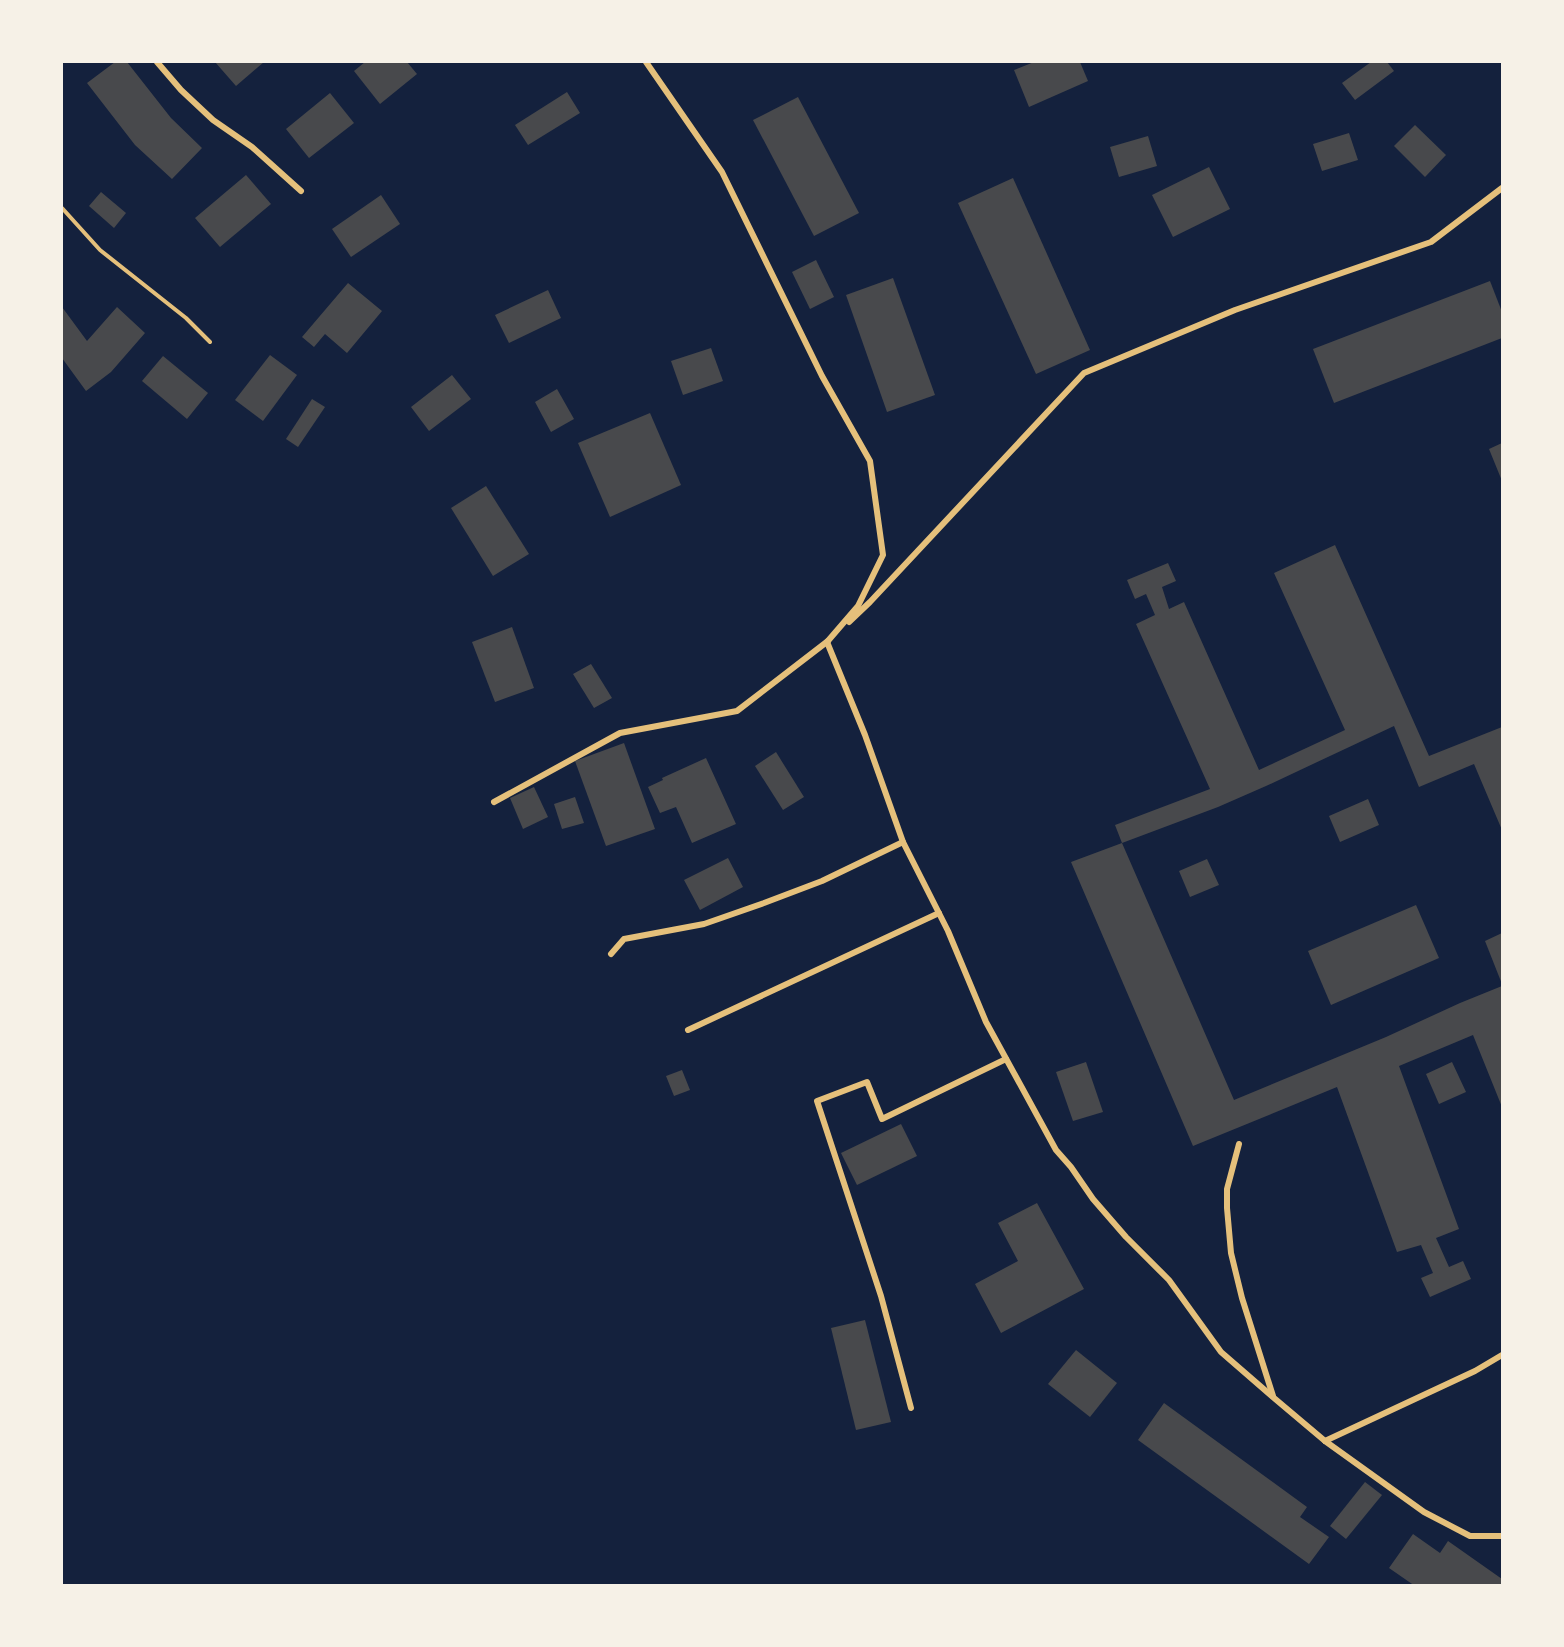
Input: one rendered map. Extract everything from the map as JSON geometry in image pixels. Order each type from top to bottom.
[{"type":"street","points":[[157,62],[181,90],[213,120],[252,147],[301,191]]},
{"type":"street","points":[[646,62],[722,172],[822,376],[870,461],[883,555],[858,606],[827,642]]},
{"type":"street","points":[[494,802],[620,733],[737,711],[827,642],[870,602],[1084,373],[1235,310],[1431,242],[1503,188]]},
{"type":"street","points":[[827,642],[865,735],[903,842],[939,913],[986,1022],[1056,1150],[1093,1199],[1126,1238],[1169,1280],[1221,1352],[1326,1441],[1424,1512],[1470,1536],[1503,1536]]},
{"type":"street","points":[[611,954],[624,939],[704,924],[822,881],[903,842]]},
{"type":"street","points":[[688,1030],[939,913]]},
{"type":"street","points":[[911,1408],[881,1296],[817,1101],[867,1082],[882,1119],[1006,1059]]},
{"type":"street","points":[[1239,1144],[1227,1189],[1231,1253],[1242,1298],[1274,1398]]},
{"type":"street","points":[[1326,1441],[1475,1371],[1503,1354]]},
{"type":"path","points":[[62,208],[100,250],[186,318],[210,342]]},
{"type":"building","points":[[115,62],[127,62],[171,118],[202,148],[172,179],[135,145],[87,83]]},
{"type":"building","points":[[215,62],[264,62],[236,86]]},
{"type":"building","points":[[365,62],[407,62],[417,74],[380,104],[354,71]]},
{"type":"building","points":[[1034,62],[1080,62],[1088,81],[1029,107],[1014,70]]},
{"type":"building","points":[[1371,62],[1387,62],[1394,71],[1355,100],[1342,83]]},
{"type":"building","points":[[567,92],[580,113],[528,145],[515,125]]},
{"type":"building","points":[[330,93],[354,123],[309,158],[286,129]]},
{"type":"building","points":[[798,97],[859,213],[814,236],[753,120]]},
{"type":"building","points":[[1415,125],[1446,155],[1425,177],[1394,146]]},
{"type":"building","points":[[1349,133],[1358,160],[1322,171],[1313,144]]},
{"type":"building","points":[[1148,136],[1157,166],[1119,177],[1110,147]]},
{"type":"building","points":[[1209,167],[1230,209],[1173,237],[1152,195]]},
{"type":"building","points":[[246,175],[271,204],[220,247],[195,218]]},
{"type":"building","points":[[1013,178],[1090,350],[1036,374],[958,203]]},
{"type":"building","points":[[101,192],[126,213],[114,228],[89,206]]},
{"type":"building","points":[[381,195],[400,224],[351,257],[332,229]]},
{"type":"building","points":[[816,260],[834,297],[810,309],[792,272]]},
{"type":"building","points":[[893,278],[935,395],[887,412],[846,295]]},
{"type":"building","points":[[1490,281],[1502,312],[1502,338],[1334,403],[1313,349]]},
{"type":"building","points":[[348,283],[382,311],[347,353],[325,334],[314,347],[302,337]]},
{"type":"building","points":[[548,290],[561,318],[509,343],[495,315]]},
{"type":"building","points":[[62,307],[87,341],[117,307],[145,333],[111,372],[86,391],[62,358]]},
{"type":"building","points":[[711,348],[723,381],[683,395],[671,361]]},
{"type":"building","points":[[270,355],[297,375],[263,421],[235,400]]},
{"type":"building","points":[[163,356],[208,393],[187,419],[142,381]]},
{"type":"building","points":[[452,375],[471,399],[429,431],[411,407]]},
{"type":"building","points":[[557,389],[574,419],[551,432],[535,402]]},
{"type":"building","points":[[312,399],[325,407],[298,447],[286,439]]},
{"type":"building","points":[[650,413],[681,485],[610,517],[578,443]]},
{"type":"building","points":[[1502,443],[1502,481],[1489,449]]},
{"type":"building","points":[[486,486],[529,554],[493,576],[451,508]]},
{"type":"building","points":[[1335,545],[1429,756],[1502,727],[1502,830],[1474,764],[1419,787],[1394,726],[1218,807],[1122,843],[1115,825],[1210,789],[1136,624],[1155,615],[1146,594],[1135,599],[1127,580],[1168,563],[1176,581],[1162,587],[1169,609],[1184,602],[1259,770],[1345,730],[1274,573]]},
{"type":"building","points":[[512,627],[534,688],[495,702],[472,642]]},
{"type":"building","points":[[591,664],[612,698],[594,708],[573,674]]},
{"type":"building","points":[[624,743],[655,829],[606,846],[575,761]]},
{"type":"building","points":[[776,752],[804,797],[783,810],[755,766]]},
{"type":"building","points":[[706,758],[736,824],[692,843],[676,807],[660,813],[648,787]]},
{"type":"building","points":[[534,787],[548,817],[523,829],[510,798]]},
{"type":"building","points":[[575,797],[584,823],[562,829],[554,804]]},
{"type":"building","points":[[1368,799],[1379,825],[1340,842],[1329,816]]},
{"type":"building","points":[[1122,843],[1234,1100],[1502,986],[1502,1107],[1473,1035],[1399,1066],[1459,1229],[1436,1238],[1449,1267],[1463,1261],[1471,1279],[1430,1297],[1421,1278],[1433,1273],[1421,1245],[1397,1252],[1337,1087],[1193,1146],[1071,862]]},
{"type":"building","points":[[728,858],[743,887],[700,910],[684,880]]},
{"type":"building","points":[[1207,859],[1219,885],[1190,897],[1179,871]]},
{"type":"building","points":[[1416,905],[1439,958],[1331,1005],[1308,951]]},
{"type":"building","points":[[1502,933],[1502,984],[1485,941]]},
{"type":"building","points":[[1086,1062],[1103,1112],[1073,1121],[1056,1072]]},
{"type":"building","points":[[1452,1062],[1466,1092],[1439,1104],[1426,1074]]},
{"type":"building","points":[[682,1070],[690,1090],[674,1096],[666,1076]]},
{"type":"building","points":[[901,1124],[917,1156],[857,1185],[841,1153]]},
{"type":"building","points":[[1037,1203],[1084,1289],[1001,1333],[975,1284],[1018,1261],[998,1223]]},
{"type":"building","points":[[865,1320],[891,1422],[856,1430],[831,1328]]},
{"type":"building","points":[[1076,1350],[1117,1383],[1090,1417],[1048,1384]]},
{"type":"building","points":[[1164,1403],[1307,1507],[1300,1517],[1329,1537],[1309,1564],[1138,1440]]},
{"type":"building","points":[[1365,1482],[1382,1495],[1346,1539],[1330,1526]]},
{"type":"building","points":[[1413,1534],[1440,1553],[1448,1541],[1502,1579],[1502,1586],[1415,1586],[1389,1568]]}]
